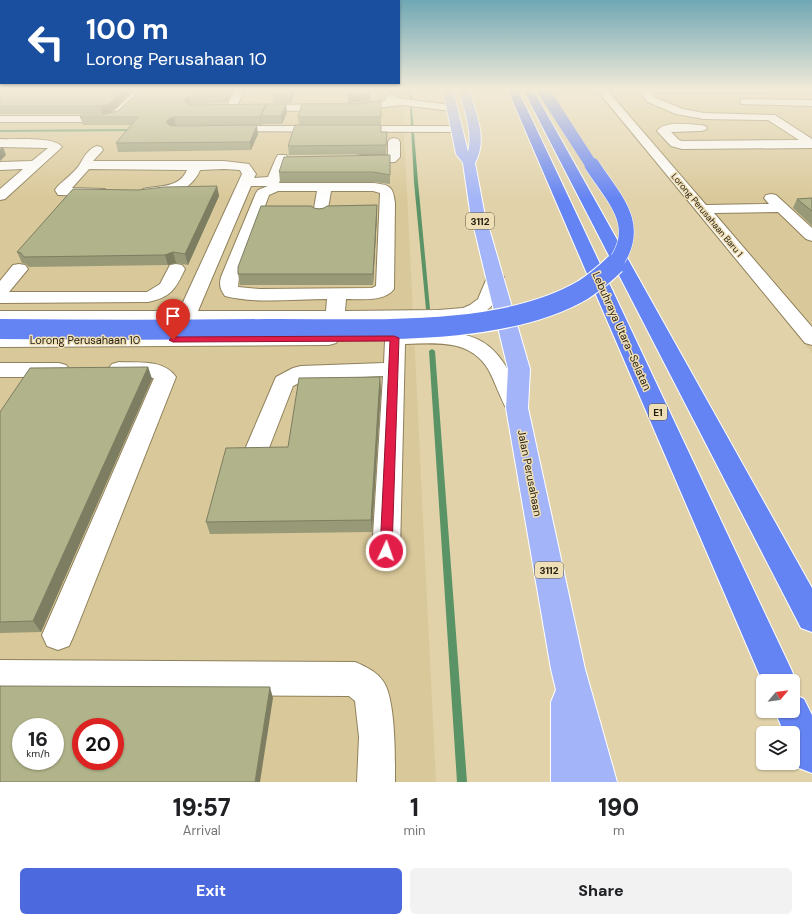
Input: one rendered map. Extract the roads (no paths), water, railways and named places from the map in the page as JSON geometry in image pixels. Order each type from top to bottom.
[{"type":"highway","name":"Lebuhraya Utara–Selatan","points":[[531,126],[776,674]]},
{"type":"highway","points":[[549,126],[812,618]]},
{"type":"highway","points":[[0,329],[322,329],[423,327],[504,317],[544,307],[572,296],[601,277],[615,262],[625,246],[627,228],[622,213],[567,126]]},
{"type":"highway","points":[[795,718],[812,755]]},
{"type":"main road","name":"Jalan Perusahaan","points":[[469,163],[472,160],[476,140],[473,126]]},
{"type":"main road","name":"Jalan Perusahaan","points":[[456,129],[462,154],[469,163],[478,211],[519,370],[517,408],[568,669],[598,782]]},
{"type":"main road","points":[[568,669],[570,782]]},
{"type":"street","name":"Lorong Perusahaan Baru 1","points":[[636,126],[702,209],[812,339]]},
{"type":"street","points":[[701,128],[672,128],[663,131],[675,143],[682,145],[812,144],[785,126]]},
{"type":"street","points":[[216,130],[393,128],[456,129]]},
{"type":"street","points":[[344,160],[391,159],[396,162],[394,142]]},
{"type":"street","points":[[0,144],[51,144],[56,147],[51,160],[0,209]]},
{"type":"street","points":[[97,150],[87,160],[86,165],[62,190],[63,192],[117,192]]},
{"type":"street","points":[[0,154],[51,160]]},
{"type":"street","points":[[246,182],[266,182],[274,180],[282,159],[297,160]]},
{"type":"street","points":[[0,196],[35,166],[51,160]]},
{"type":"street","points":[[86,165],[224,165],[244,167],[249,174],[186,316]]},
{"type":"street","points":[[0,166],[35,166]]},
{"type":"street","points":[[133,192],[156,192],[184,184],[193,173],[195,166]]},
{"type":"street","points":[[320,214],[325,187]]},
{"type":"street","points":[[378,187],[385,190],[387,194],[385,289],[374,293],[336,294],[260,294],[231,292],[228,285],[263,193],[276,188],[378,187]]},
{"type":"street","points":[[702,209],[776,203],[812,236]]},
{"type":"street","points":[[0,292],[19,269]]},
{"type":"street","points":[[0,298],[148,297],[160,294],[166,290],[176,269]]},
{"type":"street","name":"Lorong Perusahaan 10","points":[[0,317],[439,316],[465,313],[478,308],[485,301],[496,277]]},
{"type":"street","points":[[335,317],[336,294]]},
{"type":"street","points":[[386,551],[394,338]]},
{"type":"street","name":"Lorong Perusahaan 10","points":[[0,341],[448,338],[475,345],[483,351],[495,365],[517,408]]},
{"type":"street","points":[[3,374],[30,341]]},
{"type":"street","points":[[3,374],[86,369],[140,369],[158,371],[165,377],[58,636]]},
{"type":"street","points":[[258,448],[284,382],[301,373],[393,369]]},
{"type":"street","points":[[0,677],[355,679],[371,693],[378,737],[376,782]]},
{"type":"waterway","points":[[412,126],[428,309]]},
{"type":"waterway","points":[[0,131],[134,130]]},
{"type":"waterway","points":[[432,351],[462,782]]}]
